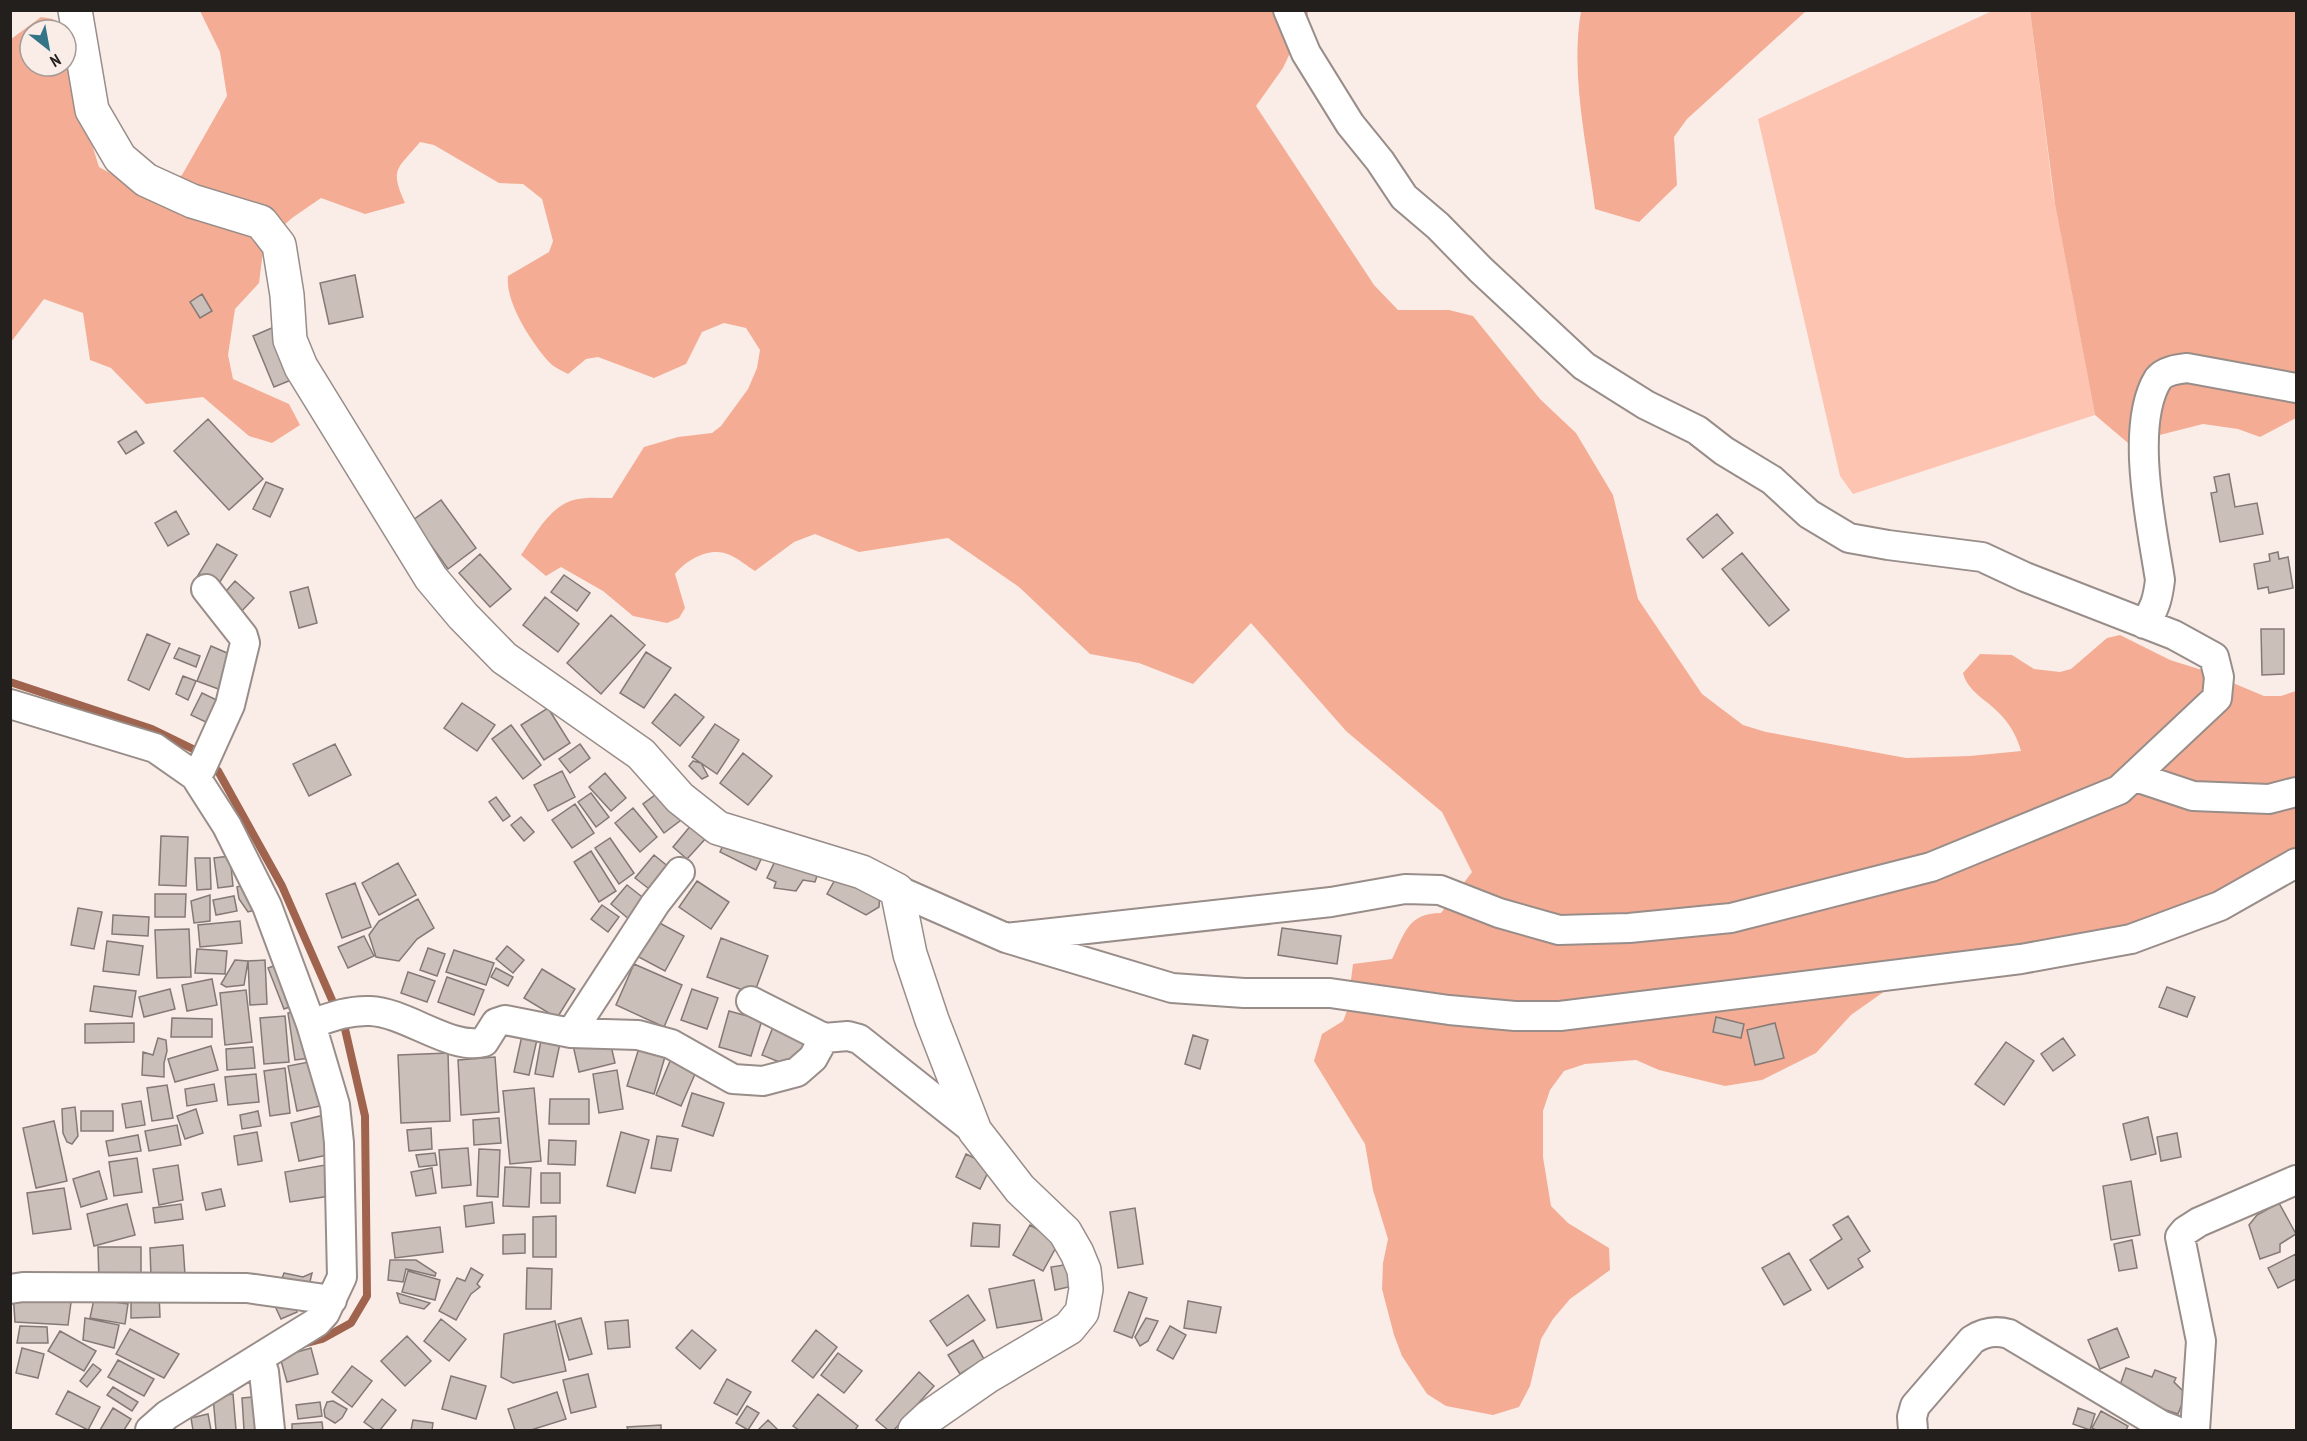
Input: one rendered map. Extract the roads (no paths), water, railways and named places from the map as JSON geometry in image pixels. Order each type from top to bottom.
[{"type":"street","points":[[75,10],[92,110],[120,158],[146,180],[192,201],[261,222],[279,244],[287,295],[290,340],[301,367],[431,578],[463,616],[504,658],[641,754],[680,798],[718,828],[862,872],[1006,938],[1172,988],[1244,993],[1330,993],[1449,1010],[1515,1016],[1560,1016],[2021,959],[2131,939],[2220,906],[2296,863]]},
{"type":"street","points":[[1006,938],[1331,902],[1405,889],[1440,890],[1499,913],[1559,930],[1629,928],[1731,918],[1931,867],[2110,795],[2136,777],[2217,698],[2219,676],[2214,657],[2174,635],[2025,577],[1982,557],[1849,538],[1809,514],[1772,480],[1724,451],[1697,430],[1646,405],[1584,366],[1481,270],[1438,226],[1404,197],[1380,161],[1350,124],[1306,53],[1288,10]]},
{"type":"street","points":[[2144,624],[2153,613],[2160,580],[2144,454],[2145,426],[2151,398],[2159,377],[2175,369],[2187,368],[2296,388]]},
{"type":"street","points":[[202,766],[230,705],[245,643],[243,636],[206,589]]},
{"type":"street","points":[[10,704],[155,748],[202,766],[227,826],[326,1018],[339,1143],[342,1277],[325,1313],[316,1322],[261,1364],[166,1415],[150,1431]]},
{"type":"street","points":[[2136,777],[2193,796],[2269,799],[2296,792]]},
{"type":"street","points":[[571,1033],[655,904],[680,872]]},
{"type":"street","points":[[897,890],[910,954],[932,1020],[975,1131]]},
{"type":"street","points":[[751,1001],[824,1038],[848,1036],[859,1039],[975,1131],[1020,1190],[1065,1232],[1084,1270],[1086,1289],[1082,1312],[1069,1328],[1040,1348],[988,1376],[929,1417],[915,1431]]},
{"type":"street","points":[[326,1018],[371,1011],[395,1016],[451,1039],[474,1045],[484,1042],[496,1023],[505,1020],[571,1033],[638,1035],[671,1044],[733,1079],[763,1082],[797,1072],[813,1058],[824,1038]]},
{"type":"street","points":[[2195,1431],[2201,1341],[2180,1237],[2184,1231],[2199,1222],[2296,1180]]},
{"type":"street","points":[[10,1289],[23,1287],[248,1288],[332,1300]]},
{"type":"street","points":[[1913,1431],[1912,1417],[1915,1406],[1971,1340],[1997,1331],[2009,1334],[2174,1431]]},
{"type":"street","points":[[261,1364],[270,1431]]},
{"type":"waterway","points":[[10,682],[152,729],[193,749],[201,756]]},
{"type":"waterway","points":[[210,764],[218,771],[282,886],[336,1009]]},
{"type":"waterway","points":[[303,1344],[322,1339],[351,1323],[367,1296],[365,1116],[341,1020]]}]
